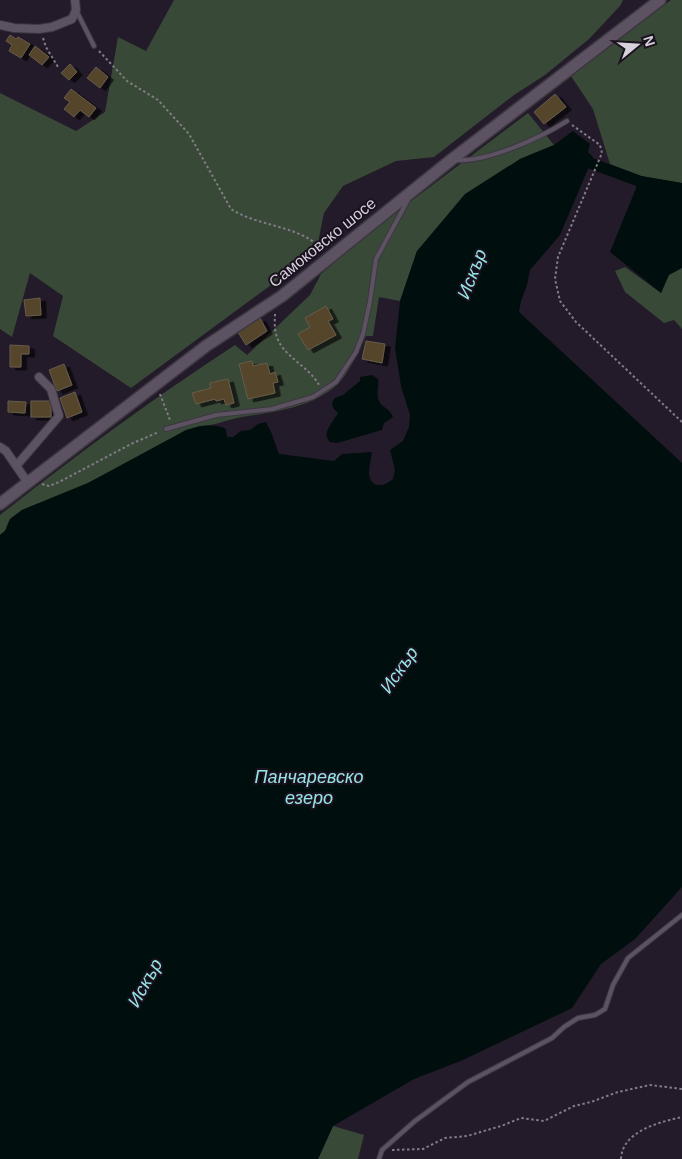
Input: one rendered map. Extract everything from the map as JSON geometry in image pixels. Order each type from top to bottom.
[{"type":"main road","name":"Самоковско шосе","points":[[0,504],[206,346],[274,301],[451,160],[660,0]]},
{"type":"street","points":[[0,25],[14,28],[52,27],[72,19],[76,10],[75,0]]},
{"type":"street","points":[[17,466],[59,416],[51,389],[39,377]]},
{"type":"street","points":[[0,447],[6,451],[17,466],[32,480]]},
{"type":"lane","points":[[76,10],[94,46]]},
{"type":"lane","points":[[451,160],[468,161],[531,141],[567,121]]},
{"type":"lane","points":[[166,429],[216,415],[272,409],[313,397],[336,382],[356,352],[363,334],[376,259],[414,190]]},
{"type":"lane","points":[[379,1159],[382,1150],[415,1121],[468,1082],[552,1038],[578,1018],[595,1016],[605,1009],[613,986],[628,958],[682,915]]},
{"type":"path","points":[[39,28],[46,47],[58,67]]},
{"type":"path","points":[[94,46],[128,81],[158,100],[189,134],[231,209],[239,215],[274,225],[314,241]]},
{"type":"path","points":[[567,121],[600,145],[602,153],[558,257],[555,279],[560,301],[576,322],[682,422]]},
{"type":"path","points":[[274,301],[276,334],[282,344],[309,370],[323,391]]},
{"type":"path","points":[[156,385],[173,427]]},
{"type":"path","points":[[32,480],[49,486],[133,443],[166,429]]},
{"type":"path","points":[[382,1150],[406,1151],[423,1149],[445,1138],[467,1136],[521,1118],[544,1121],[574,1106],[592,1102],[618,1092],[650,1085],[682,1088]]},
{"type":"path","points":[[621,1159],[627,1142],[637,1134],[657,1123],[682,1117]]},
{"type":"green space","points":[[174,0],[623,0],[620,6],[589,39],[545,75],[514,95],[434,157],[396,161],[343,186],[324,213],[316,252],[131,388],[53,336],[63,296],[30,273],[12,337],[0,329],[0,93],[76,131],[105,112],[118,37],[146,51]]},
{"type":"green space","points":[[671,0],[682,0],[682,183],[641,176],[610,164],[593,109],[571,76]]},
{"type":"green space","points":[[528,113],[554,145],[520,159],[417,251],[400,301],[379,297],[373,336],[366,336],[349,369],[337,385],[315,399],[290,408],[199,426],[88,483],[22,510],[10,519],[5,531],[0,535],[0,515],[116,427],[235,345],[247,355],[310,295],[321,274],[366,235]]},
{"type":"green space","points":[[681,244],[682,329],[674,320],[664,323],[625,292],[615,271],[625,267],[661,293]]},
{"type":"green space","points":[[333,1126],[364,1135],[358,1159],[318,1159]]},
{"type":"water","name":"Панчаревско езеро","points":[[573,131],[590,144],[588,152],[593,157],[560,235],[530,270],[519,312],[682,463],[682,887],[635,939],[601,964],[572,1008],[463,1060],[414,1079],[333,1126],[318,1159],[0,1159],[0,535],[5,531],[10,519],[22,510],[88,483],[186,430],[201,426],[221,427],[226,429],[227,437],[233,437],[241,431],[250,430],[258,424],[266,422],[279,454],[334,461],[342,454],[372,452],[369,473],[372,482],[382,485],[389,482],[393,479],[395,470],[390,450],[403,441],[409,427],[410,415],[401,386],[395,348],[400,301],[417,251],[465,194],[520,159],[554,145]]},
{"type":"water","points":[[641,176],[682,183],[682,268],[669,275],[661,293],[610,252]]},
{"type":"water","points":[[372,375],[378,379],[379,401],[393,417],[384,423],[382,430],[337,443],[330,442],[327,431],[338,413],[333,408],[332,403],[335,398],[343,395],[360,381],[360,377]]},
{"type":"building","points":[[10,35],[30,44],[21,58],[9,51],[12,45],[6,41]]},
{"type":"building","points":[[35,46],[49,57],[42,65],[29,55]]},
{"type":"building","points":[[70,64],[77,72],[69,80],[61,73]]},
{"type":"building","points":[[96,67],[108,77],[100,88],[87,78]]},
{"type":"building","points":[[71,89],[96,108],[89,117],[80,110],[74,117],[64,109],[70,102],[64,98]]},
{"type":"building","points":[[555,94],[566,107],[544,124],[534,112]]},
{"type":"building","points":[[40,298],[41,315],[26,316],[24,300]]},
{"type":"building","points":[[326,306],[333,319],[328,321],[336,335],[308,350],[298,334],[310,327],[305,318]]},
{"type":"building","points":[[260,318],[267,331],[246,345],[238,332]]},
{"type":"building","points":[[366,341],[385,344],[382,363],[362,359]]},
{"type":"building","points":[[10,345],[29,346],[29,354],[21,354],[21,367],[10,367]]},
{"type":"building","points":[[252,361],[253,366],[267,363],[270,374],[275,372],[278,382],[273,383],[275,393],[248,399],[239,364]]},
{"type":"building","points":[[64,364],[72,385],[57,391],[49,370]]},
{"type":"building","points":[[228,379],[234,403],[226,405],[224,399],[216,401],[215,399],[196,404],[192,393],[211,388],[210,383]]},
{"type":"building","points":[[75,392],[82,412],[67,418],[60,398]]},
{"type":"building","points":[[8,401],[26,402],[25,413],[8,412]]},
{"type":"building","points":[[31,401],[51,401],[51,417],[31,417]]},
{"type":"waterway","points":[[590,163],[639,181],[647,192]]},
{"type":"water label","name":"Искър","points":[[472,274]]},
{"type":"water label","name":"Искър","points":[[399,670]]},
{"type":"water label","name":"Искър","points":[[145,983]]}]
